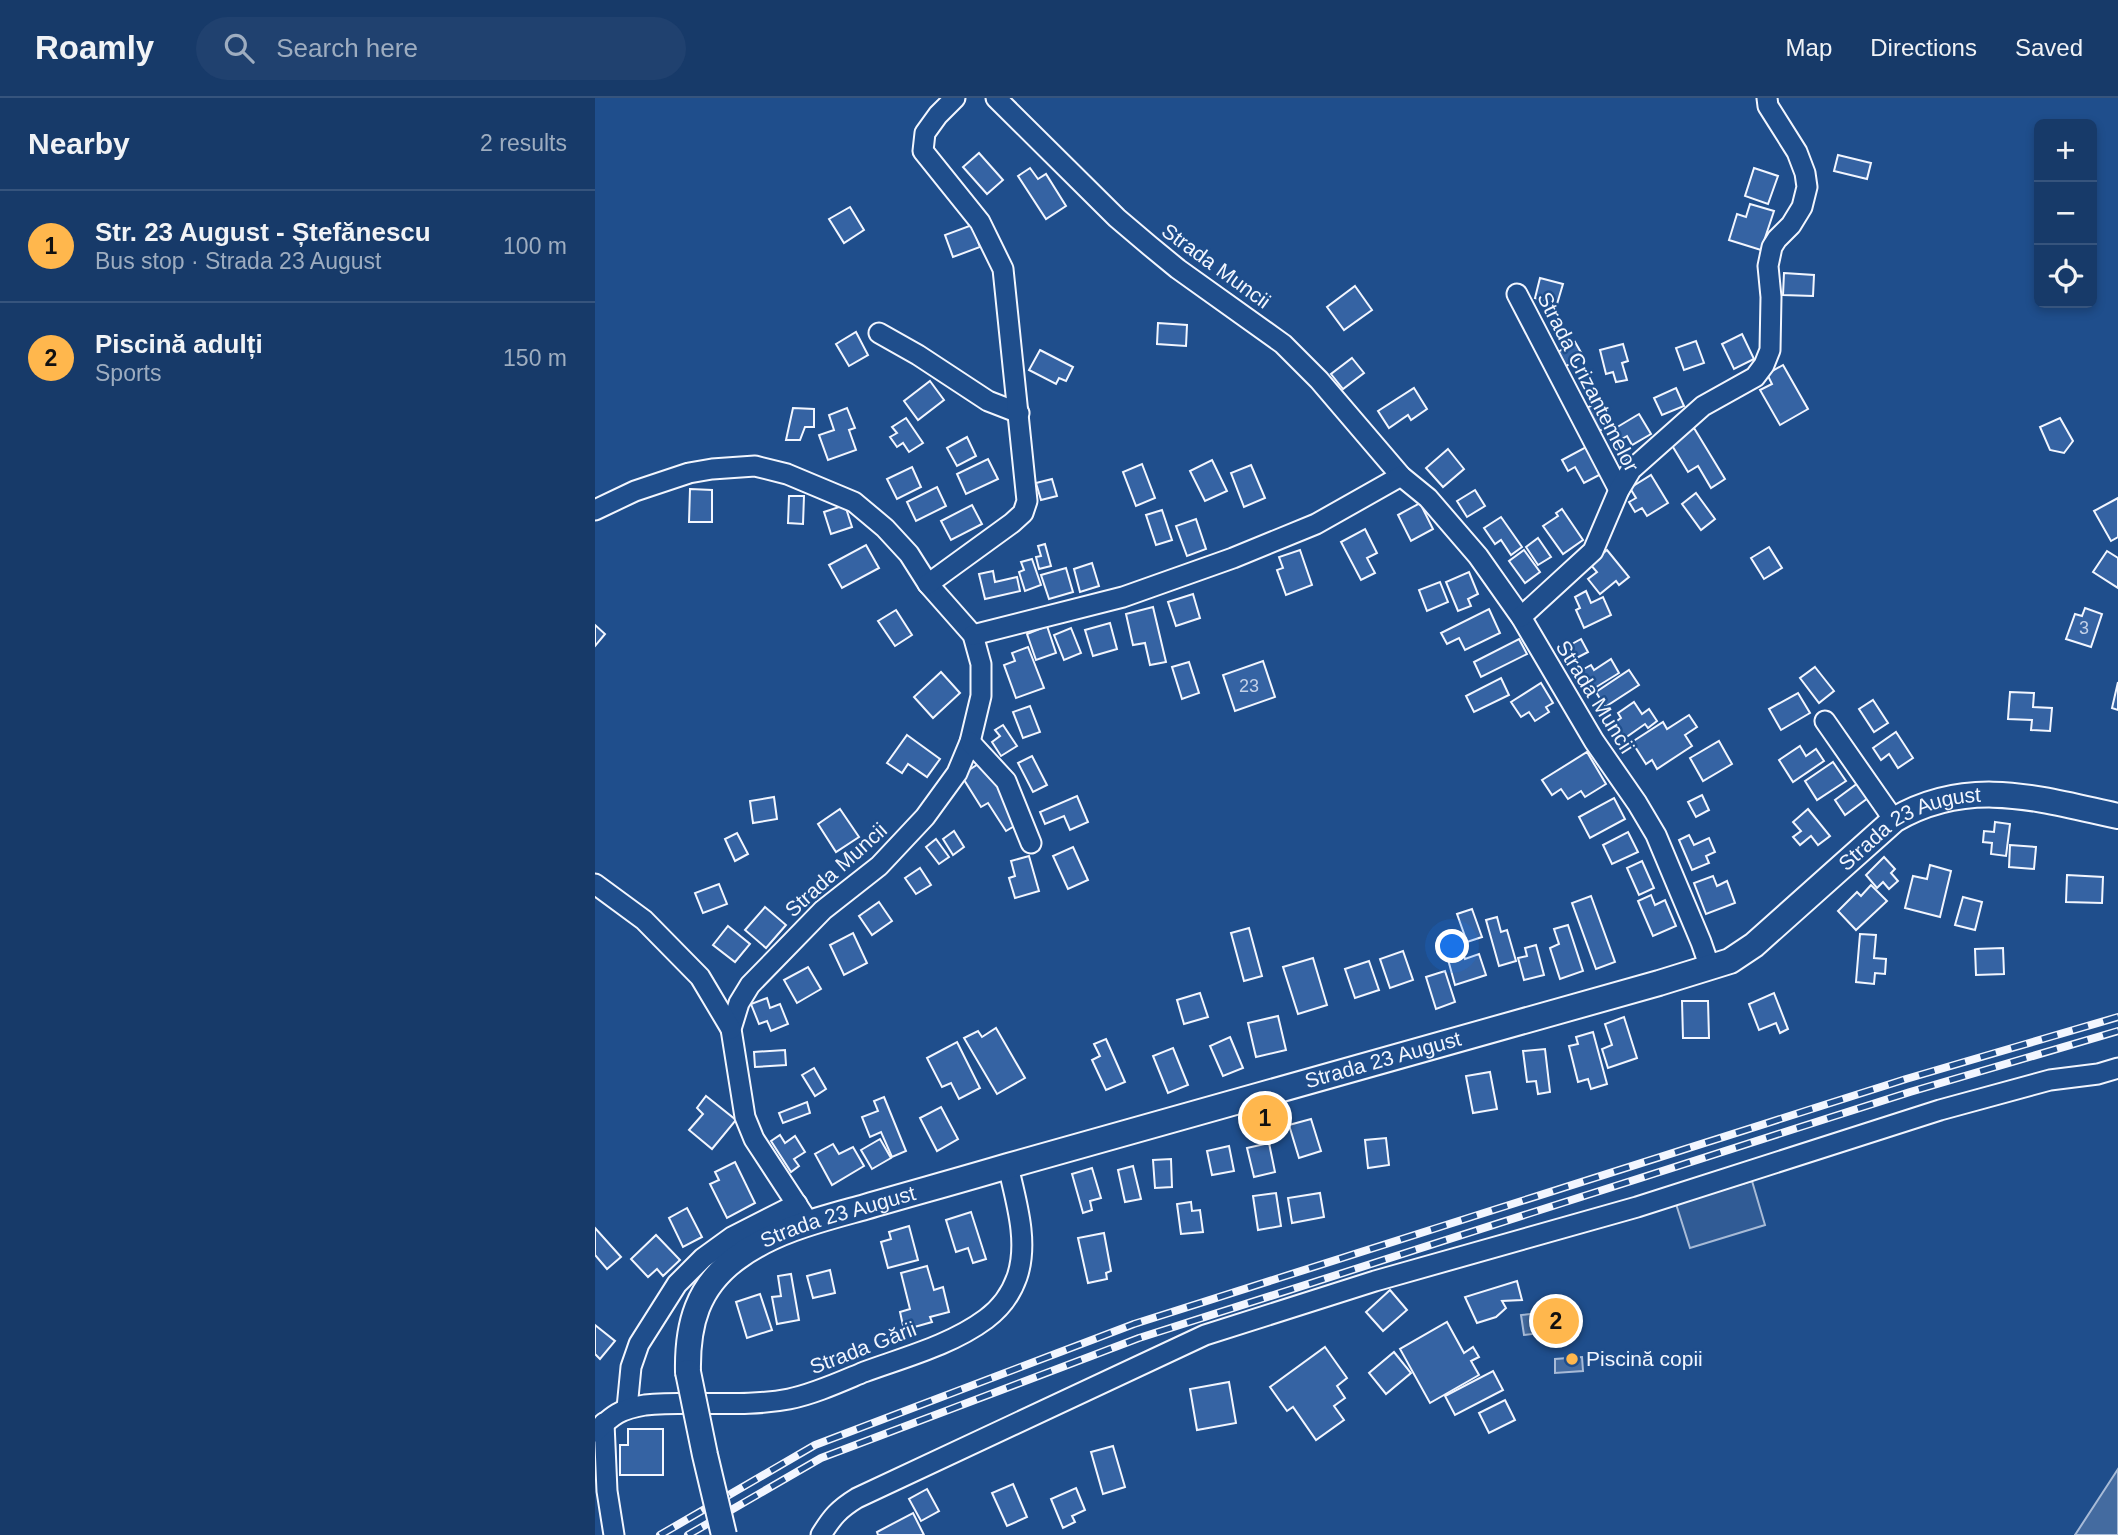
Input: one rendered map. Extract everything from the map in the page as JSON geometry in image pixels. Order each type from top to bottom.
[{"type":"main road","name":"Strada 23 August","points":[[724,1535],[688,1372],[690,1329],[702,1298],[717,1277],[737,1257],[803,1214],[1008,1167],[1730,961],[1754,946],[1894,820],[1932,802],[1957,796],[1995,793],[2118,816]]},
{"type":"street","points":[[928,583],[1012,523],[1023,513],[1027,501],[1003,269],[980,222],[923,151],[925,134],[938,115],[955,98]]},
{"type":"street","name":"Strada Muncii","points":[[996,98],[1142,239],[1178,269],[1283,344],[1319,380],[1401,476],[1428,498],[1478,556],[1521,617],[1587,731],[1656,835],[1710,968]]},
{"type":"street","name":"Strada Crizantemelor","points":[[1521,617],[1593,551],[1619,490],[1631,470],[1703,407],[1755,377],[1764,365],[1770,350],[1771,297],[1768,266],[1772,247],[1791,225],[1802,206],[1807,187],[1797,152],[1768,106],[1767,98]]},
{"type":"street","name":"Strada Crizantemelor","points":[[1517,294],[1619,490]]},
{"type":"street","points":[[879,333],[988,401],[1019,413]]},
{"type":"street","name":"Strada Muncii","points":[[595,510],[635,491],[689,473],[755,466],[787,474],[854,502],[885,528],[973,635],[981,664],[981,696],[970,742],[957,773],[925,817],[879,866],[823,909],[750,985],[739,1003],[731,1030]]},
{"type":"street","points":[[973,635],[1123,597],[1233,558],[1316,524],[1401,476]]},
{"type":"street","points":[[1825,721],[1894,820]]},
{"type":"street","points":[[970,742],[1006,781],[1031,843]]},
{"type":"street","name":"Strada Muncii","points":[[595,884],[644,920],[701,977],[731,1030],[745,1117],[754,1139],[803,1214]]},
{"type":"street","points":[[821,1535],[841,1507],[857,1498],[1205,1335],[1375,1281],[1637,1207],[1940,1110],[2050,1080],[2098,1074],[2118,1068]]},
{"type":"street","name":"Strada Gării","points":[[600,1427],[627,1408],[661,1403],[761,1402],[789,1399],[913,1354],[975,1326],[1003,1304],[1020,1266],[1020,1229],[1008,1167]]},
{"type":"street","points":[[627,1408],[631,1367],[639,1344],[677,1284],[703,1258],[732,1237],[803,1214]]},
{"type":"street","points":[[600,1427],[614,1535]]},
{"type":"shaded area","points":[[1752,1181],[1765,1225],[1690,1248],[1676,1204]]},
{"type":"shaded area","points":[[1571,1309],[1574,1329],[1524,1335],[1521,1315]]},
{"type":"shaded area","points":[[1582,1357],[1583,1371],[1555,1373],[1555,1359]]},
{"type":"shaded area","points":[[2118,1469],[2118,1535],[2075,1535]]},
{"type":"building","points":[[979,153],[1003,180],[987,194],[963,167]]},
{"type":"building","points":[[1838,155],[1871,163],[1867,179],[1834,171]]},
{"type":"building","points":[[1030,168],[1038,179],[1046,174],[1066,206],[1046,219],[1018,176]]},
{"type":"building","points":[[1754,168],[1778,176],[1768,204],[1745,196]]},
{"type":"building","points":[[1750,204],[1774,211],[1761,250],[1729,240],[1737,214],[1746,217]]},
{"type":"building","points":[[850,207],[864,230],[844,243],[829,219]]},
{"type":"building","points":[[972,225],[980,247],[953,257],[945,235]]},
{"type":"building","points":[[1784,273],[1814,275],[1813,296],[1783,295]]},
{"type":"building","points":[[1540,278],[1563,284],[1557,304],[1535,298]]},
{"type":"building","points":[[1355,286],[1372,310],[1344,330],[1327,307]]},
{"type":"building","points":[[1158,323],[1187,325],[1186,346],[1157,344]]},
{"type":"building","points":[[856,332],[868,355],[849,366],[836,344]]},
{"type":"building","points":[[1742,334],[1754,359],[1734,369],[1722,344]]},
{"type":"building","points":[[1696,341],[1704,363],[1684,370],[1676,348]]},
{"type":"building","points":[[1575,342],[1583,356],[1561,369],[1553,355]]},
{"type":"building","points":[[1623,344],[1628,361],[1622,363],[1627,380],[1616,382],[1613,372],[1606,374],[1600,350]]},
{"type":"building","points":[[1040,350],[1073,367],[1066,381],[1059,378],[1056,384],[1029,370]]},
{"type":"building","points":[[1352,358],[1364,373],[1343,389],[1331,374]]},
{"type":"building","points":[[1783,365],[1808,409],[1780,425],[1760,390],[1772,384],[1767,374]]},
{"type":"building","points":[[930,381],[944,400],[918,420],[904,401]]},
{"type":"building","points":[[1414,388],[1427,409],[1411,420],[1408,415],[1389,428],[1378,411]]},
{"type":"building","points":[[1676,388],[1684,406],[1662,415],[1654,398]]},
{"type":"building","points":[[1599,402],[1610,426],[1592,434],[1582,410]]},
{"type":"building","points":[[793,408],[814,409],[814,427],[805,427],[800,440],[786,440]]},
{"type":"building","points":[[847,408],[855,428],[849,430],[856,450],[828,460],[819,435],[834,430],[829,415]]},
{"type":"building","points":[[1639,414],[1651,434],[1632,445],[1627,436],[1620,440],[1614,429]]},
{"type":"building","points":[[906,418],[923,443],[909,452],[903,443],[897,447],[890,437],[897,433],[892,427]]},
{"type":"building","points":[[2060,418],[2073,441],[2064,453],[2050,450],[2040,427]]},
{"type":"building","points":[[1694,428],[1725,479],[1711,488],[1698,466],[1688,472],[1670,442]]},
{"type":"building","points":[[967,437],[976,456],[957,466],[947,448]]},
{"type":"building","points":[[1588,446],[1603,473],[1584,483],[1575,467],[1568,471],[1562,460]]},
{"type":"building","points":[[1448,449],[1464,469],[1443,487],[1426,468]]},
{"type":"building","points":[[988,459],[998,479],[966,494],[957,474]]},
{"type":"building","points":[[1212,460],[1227,491],[1205,501],[1190,471]]},
{"type":"building","points":[[1142,464],[1155,498],[1136,506],[1123,472]]},
{"type":"building","points":[[1251,465],[1265,498],[1244,507],[1231,473]]},
{"type":"building","points":[[912,467],[921,487],[897,499],[887,479]]},
{"type":"building","points":[[1651,475],[1668,503],[1647,516],[1642,508],[1635,512],[1629,502],[1636,498],[1630,488]]},
{"type":"building","points":[[1052,479],[1057,496],[1041,500],[1036,483]]},
{"type":"building","points":[[937,487],[946,506],[916,521],[907,502]]},
{"type":"building","points":[[690,489],[712,490],[712,522],[689,522]]},
{"type":"building","points":[[1475,490],[1485,506],[1467,517],[1457,501]]},
{"type":"building","points":[[1696,493],[1715,519],[1701,530],[1682,504]]},
{"type":"building","points":[[789,496],[804,496],[803,524],[788,523]]},
{"type":"building","points":[[2118,498],[2118,537],[2111,541],[2094,511]]},
{"type":"building","points":[[1420,503],[1433,529],[1411,541],[1398,515]]},
{"type":"building","points":[[845,505],[852,527],[831,534],[824,512]]},
{"type":"building","points":[[972,505],[982,524],[951,540],[941,521]]},
{"type":"building","points":[[1562,509],[1583,540],[1563,554],[1543,526],[1558,516],[1556,513]]},
{"type":"building","points":[[1162,510],[1172,540],[1156,545],[1146,515]]},
{"type":"building","points":[[1501,517],[1522,547],[1511,555],[1501,540],[1495,544],[1484,528]]},
{"type":"building","points":[[1196,519],[1206,549],[1187,556],[1176,526]]},
{"type":"building","points":[[1365,529],[1377,553],[1367,558],[1375,573],[1361,580],[1341,542]]},
{"type":"building","points":[[1538,538],[1551,557],[1538,565],[1526,547]]},
{"type":"building","points":[[1045,544],[1051,566],[1039,569],[1036,557],[1041,556],[1038,546]]},
{"type":"building","points":[[866,545],[879,568],[842,588],[829,565]]},
{"type":"building","points":[[1769,547],[1782,568],[1764,579],[1751,558]]},
{"type":"building","points":[[1300,550],[1312,585],[1286,595],[1277,570],[1283,568],[1279,557]]},
{"type":"building","points":[[1524,550],[1540,572],[1525,583],[1509,561]]},
{"type":"building","points":[[1607,550],[1629,577],[1619,585],[1616,581],[1600,594],[1588,579],[1597,572],[1590,564]]},
{"type":"building","points":[[2107,551],[2118,558],[2118,588],[2093,572]]},
{"type":"building","points":[[1032,559],[1041,585],[1025,591],[1019,572],[1024,570],[1021,562]]},
{"type":"building","points":[[1092,563],[1099,586],[1080,592],[1074,569]]},
{"type":"building","points":[[1066,568],[1073,592],[1049,599],[1041,575]]},
{"type":"building","points":[[993,571],[995,582],[1017,577],[1020,591],[985,599],[979,574]]},
{"type":"building","points":[[1469,572],[1478,594],[1468,599],[1471,606],[1458,611],[1446,582]]},
{"type":"building","points":[[1440,582],[1448,602],[1427,611],[1419,590]]},
{"type":"building","points":[[1586,591],[1591,603],[1603,597],[1611,615],[1584,628],[1576,610],[1580,608],[1575,597]]},
{"type":"building","points":[[1193,594],[1200,618],[1176,626],[1168,602]]},
{"type":"building","points":[[1153,607],[1166,662],[1150,665],[1145,643],[1133,645],[1126,614]]},
{"type":"building","points":[[2085,608],[2102,614],[2091,647],[2066,639],[2075,614],[2082,616]]},
{"type":"building","points":[[1489,609],[1500,633],[1465,650],[1459,638],[1447,644],[1441,633]]},
{"type":"building","points":[[896,610],[912,635],[895,646],[878,621]]},
{"type":"building","points":[[1110,623],[1117,649],[1093,656],[1085,630]]},
{"type":"building","points":[[595,625],[605,634],[595,646]]},
{"type":"building","points":[[1047,626],[1056,653],[1036,660],[1027,634]]},
{"type":"building","points":[[1071,628],[1081,653],[1064,660],[1054,635]]},
{"type":"building","points":[[1519,639],[1527,654],[1481,677],[1474,662]]},
{"type":"building","points":[[1581,639],[1588,652],[1569,662],[1563,649]]},
{"type":"building","points":[[1028,647],[1044,688],[1016,698],[1004,665],[1015,661],[1012,653]]},
{"type":"building","points":[[1611,659],[1619,673],[1585,694],[1573,675],[1591,665],[1594,670]]},
{"type":"building","points":[[1263,661],[1275,697],[1235,711],[1223,675]]},
{"type":"building","points":[[1189,662],[1199,693],[1182,699],[1172,667]]},
{"type":"building","points":[[1815,667],[1834,691],[1819,703],[1800,678]]},
{"type":"building","points":[[1629,670],[1639,685],[1605,707],[1596,692]]},
{"type":"building","points":[[941,672],[960,693],[933,718],[914,697]]},
{"type":"building","points":[[1501,678],[1509,695],[1474,712],[1466,696]]},
{"type":"building","points":[[2118,682],[2118,710],[2112,708]]},
{"type":"building","points":[[1541,683],[1553,703],[1546,707],[1549,712],[1535,721],[1529,712],[1521,717],[1511,702]]},
{"type":"building","points":[[2010,692],[2034,693],[2033,707],[2052,708],[2050,731],[2031,730],[2032,720],[2008,719]]},
{"type":"building","points":[[1798,693],[1810,713],[1781,730],[1769,709]]},
{"type":"building","points":[[1873,700],[1888,723],[1874,732],[1859,709]]},
{"type":"building","points":[[1634,702],[1642,714],[1649,709],[1657,721],[1648,728],[1645,724],[1625,738],[1614,723],[1621,718],[1618,713]]},
{"type":"building","points":[[1030,706],[1040,732],[1023,738],[1013,712]]},
{"type":"building","points":[[1689,715],[1697,727],[1685,735],[1692,746],[1657,769],[1652,760],[1646,764],[1632,742],[1663,722],[1667,729]]},
{"type":"building","points":[[1003,725],[1017,746],[1001,756],[992,742],[1000,736],[995,730]]},
{"type":"building","points":[[1896,732],[1913,758],[1898,768],[1889,754],[1881,760],[1873,748]]},
{"type":"building","points":[[907,735],[940,759],[927,777],[908,764],[902,773],[887,763]]},
{"type":"building","points":[[1719,741],[1732,764],[1703,781],[1690,758]]},
{"type":"building","points":[[1800,746],[1806,756],[1816,749],[1824,761],[1793,782],[1779,760]]},
{"type":"building","points":[[1587,752],[1606,784],[1585,797],[1581,791],[1568,799],[1561,789],[1552,795],[1542,780]]},
{"type":"building","points":[[1032,756],[1047,785],[1033,792],[1018,763]]},
{"type":"building","points":[[983,761],[1021,822],[1006,831],[988,803],[981,807],[961,775]]},
{"type":"building","points":[[1833,762],[1846,781],[1817,800],[1805,781]]},
{"type":"building","points":[[1858,783],[1868,798],[1845,815],[1835,800]]},
{"type":"building","points":[[1702,795],[1709,810],[1696,817],[1688,802]]},
{"type":"building","points":[[1077,796],[1088,822],[1070,830],[1064,816],[1045,824],[1040,812]]},
{"type":"building","points":[[774,797],[777,819],[753,823],[750,801]]},
{"type":"building","points":[[1614,798],[1625,819],[1590,838],[1579,817]]},
{"type":"building","points":[[840,809],[859,837],[836,852],[818,824]]},
{"type":"building","points":[[1808,809],[1830,836],[1818,845],[1811,836],[1800,845],[1793,837],[1801,831],[1793,822]]},
{"type":"building","points":[[1995,822],[2010,824],[2006,856],[1991,854],[1992,843],[1983,842],[1984,831],[1994,832]]},
{"type":"building","points":[[954,831],[964,847],[953,855],[943,839]]},
{"type":"building","points":[[1628,832],[1638,852],[1612,864],[1603,845]]},
{"type":"building","points":[[737,833],[748,854],[735,861],[725,839]]},
{"type":"building","points":[[1689,835],[1694,845],[1709,838],[1715,852],[1706,856],[1709,863],[1692,870],[1679,840]]},
{"type":"building","points":[[936,839],[949,857],[939,864],[926,847]]},
{"type":"building","points":[[2010,845],[2036,847],[2034,869],[2009,867]]},
{"type":"building","points":[[1073,847],[1088,880],[1068,889],[1053,856]]},
{"type":"building","points":[[1029,856],[1039,891],[1015,898],[1009,878],[1015,876],[1011,861]]},
{"type":"building","points":[[1884,857],[1895,869],[1891,873],[1898,881],[1889,889],[1883,882],[1877,888],[1866,875]]},
{"type":"building","points":[[1642,861],[1654,888],[1639,895],[1627,868]]},
{"type":"building","points":[[1930,865],[1951,871],[1940,917],[1905,908],[1913,876],[1927,879]]},
{"type":"building","points":[[920,868],[931,885],[916,894],[905,878]]},
{"type":"building","points":[[2067,875],[2103,877],[2102,903],[2066,902]]},
{"type":"building","points":[[1713,876],[1717,886],[1727,881],[1735,903],[1706,914],[1694,883]]},
{"type":"building","points":[[719,884],[727,904],[703,913],[695,893]]},
{"type":"building","points":[[1871,885],[1887,901],[1856,930],[1838,911],[1857,892],[1861,896]]},
{"type":"building","points":[[1651,895],[1655,905],[1665,900],[1676,926],[1653,936],[1638,901]]},
{"type":"building","points":[[1591,896],[1615,962],[1596,969],[1572,903]]},
{"type":"building","points":[[1963,897],[1982,902],[1975,930],[1955,925]]},
{"type":"building","points":[[879,902],[892,921],[872,935],[859,916]]},
{"type":"building","points":[[765,907],[786,925],[766,948],[745,930]]},
{"type":"building","points":[[1472,909],[1482,937],[1467,942],[1457,914]]},
{"type":"building","points":[[1497,917],[1501,932],[1507,930],[1516,961],[1499,966],[1486,920]]},
{"type":"building","points":[[1568,925],[1583,971],[1560,979],[1550,948],[1559,944],[1554,929]]},
{"type":"building","points":[[728,926],[750,944],[735,962],[713,945]]},
{"type":"building","points":[[1249,928],[1262,976],[1244,981],[1231,933]]},
{"type":"building","points":[[853,933],[867,963],[844,975],[830,945]]},
{"type":"building","points":[[1860,934],[1876,935],[1874,958],[1886,959],[1885,974],[1875,973],[1874,984],[1856,982]]},
{"type":"building","points":[[1459,940],[1465,959],[1479,954],[1486,975],[1455,985],[1444,945]]},
{"type":"building","points":[[1536,945],[1544,975],[1524,980],[1518,958],[1527,956],[1525,948]]},
{"type":"building","points":[[2003,948],[2004,974],[1976,975],[1975,949]]},
{"type":"building","points":[[1403,951],[1413,980],[1390,988],[1380,959]]},
{"type":"building","points":[[1313,958],[1327,1005],[1298,1014],[1283,967]]},
{"type":"building","points":[[1369,961],[1379,990],[1355,998],[1345,969]]},
{"type":"building","points":[[808,967],[821,989],[797,1003],[784,980]]},
{"type":"building","points":[[1445,971],[1455,1002],[1436,1009],[1426,977]]},
{"type":"building","points":[[1200,993],[1208,1017],[1184,1024],[1177,1000]]},
{"type":"building","points":[[1774,993],[1788,1029],[1780,1033],[1776,1023],[1759,1030],[1749,1004]]},
{"type":"building","points":[[767,998],[770,1008],[780,1004],[788,1024],[771,1031],[767,1021],[759,1024],[751,1004]]},
{"type":"building","points":[[1682,1001],[1708,1001],[1709,1038],[1683,1038]]},
{"type":"building","points":[[1278,1016],[1286,1050],[1256,1057],[1248,1023]]},
{"type":"building","points":[[1624,1017],[1637,1058],[1608,1068],[1602,1049],[1612,1045],[1605,1024]]},
{"type":"building","points":[[996,1028],[1025,1078],[997,1094],[964,1038],[978,1031],[982,1037]]},
{"type":"building","points":[[1593,1032],[1607,1084],[1591,1089],[1588,1079],[1578,1082],[1569,1046],[1578,1044],[1576,1037]]},
{"type":"building","points":[[1230,1037],[1243,1068],[1223,1076],[1210,1046]]},
{"type":"building","points":[[1106,1039],[1125,1082],[1106,1090],[1092,1060],[1100,1056],[1094,1044]]},
{"type":"building","points":[[957,1042],[980,1088],[959,1099],[951,1083],[942,1087],[927,1058]]},
{"type":"building","points":[[1173,1048],[1188,1085],[1168,1093],[1153,1056]]},
{"type":"building","points":[[1545,1049],[1550,1092],[1538,1094],[1536,1081],[1527,1082],[1523,1051]]},
{"type":"building","points":[[785,1050],[786,1065],[755,1067],[754,1052]]},
{"type":"building","points":[[814,1068],[826,1089],[815,1096],[802,1075]]},
{"type":"building","points":[[1490,1072],[1497,1109],[1473,1113],[1466,1076]]},
{"type":"building","points":[[706,1096],[736,1120],[712,1149],[689,1130],[703,1114],[697,1108]]},
{"type":"building","points":[[884,1097],[906,1151],[892,1157],[881,1132],[870,1137],[862,1117],[878,1111],[874,1101]]},
{"type":"building","points":[[807,1102],[810,1113],[783,1123],[779,1113]]},
{"type":"building","points":[[941,1107],[958,1139],[937,1151],[920,1118]]},
{"type":"building","points":[[1311,1119],[1321,1151],[1299,1158],[1289,1125]]},
{"type":"building","points":[[780,1135],[785,1143],[795,1136],[805,1152],[794,1159],[799,1166],[791,1172],[771,1141]]},
{"type":"building","points":[[1386,1138],[1389,1165],[1368,1168],[1365,1140]]},
{"type":"building","points":[[880,1139],[891,1158],[872,1169],[861,1150]]},
{"type":"building","points":[[1269,1143],[1275,1172],[1254,1177],[1247,1148]]},
{"type":"building","points":[[833,1144],[839,1154],[853,1147],[864,1166],[832,1185],[815,1154]]},
{"type":"building","points":[[1229,1146],[1234,1171],[1212,1175],[1207,1151]]},
{"type":"building","points":[[1171,1159],[1172,1187],[1155,1188],[1153,1160]]},
{"type":"building","points":[[735,1162],[755,1203],[727,1218],[710,1184],[719,1180],[715,1172]]},
{"type":"building","points":[[1133,1166],[1141,1199],[1125,1202],[1118,1170]]},
{"type":"building","points":[[1092,1168],[1101,1198],[1090,1201],[1092,1210],[1083,1213],[1072,1174]]},
{"type":"building","points":[[1276,1193],[1281,1226],[1258,1230],[1253,1196]]},
{"type":"building","points":[[1320,1193],[1324,1217],[1292,1223],[1288,1198]]},
{"type":"building","points":[[1191,1202],[1192,1211],[1200,1210],[1203,1232],[1181,1234],[1177,1204]]},
{"type":"building","points":[[687,1208],[702,1237],[683,1247],[669,1218]]},
{"type":"building","points":[[971,1212],[986,1259],[973,1263],[968,1248],[956,1252],[946,1220]]},
{"type":"building","points":[[909,1226],[918,1260],[888,1268],[881,1242],[891,1239],[889,1232]]},
{"type":"building","points":[[595,1228],[621,1257],[607,1269],[595,1255]]},
{"type":"building","points":[[1104,1233],[1111,1271],[1106,1273],[1107,1279],[1088,1283],[1078,1238]]},
{"type":"building","points":[[656,1235],[680,1260],[663,1276],[657,1269],[648,1277],[631,1259]]},
{"type":"building","points":[[927,1266],[934,1290],[943,1287],[949,1312],[930,1317],[932,1322],[904,1330],[900,1312],[910,1309],[901,1273]]},
{"type":"building","points":[[830,1270],[835,1293],[813,1298],[807,1276]]},
{"type":"building","points":[[791,1274],[799,1320],[777,1324],[772,1297],[781,1296],[778,1276]]},
{"type":"building","points":[[1517,1281],[1522,1300],[1502,1301],[1506,1308],[1496,1317],[1477,1323],[1465,1297]]},
{"type":"building","points":[[1390,1290],[1407,1310],[1383,1331],[1366,1312]]},
{"type":"building","points":[[760,1294],[772,1330],[747,1338],[736,1302]]},
{"type":"building","points":[[1447,1322],[1464,1353],[1473,1347],[1479,1357],[1471,1361],[1479,1375],[1430,1403],[1400,1349]]},
{"type":"building","points":[[595,1325],[615,1341],[600,1359],[595,1354]]},
{"type":"building","points":[[1325,1347],[1347,1378],[1337,1386],[1345,1398],[1334,1406],[1344,1420],[1316,1440],[1293,1407],[1287,1411],[1270,1387]]},
{"type":"building","points":[[1394,1352],[1411,1373],[1386,1394],[1369,1373]]},
{"type":"building","points":[[1493,1371],[1503,1390],[1455,1415],[1445,1396]]},
{"type":"building","points":[[1229,1382],[1236,1423],[1197,1430],[1190,1389]]},
{"type":"building","points":[[1505,1400],[1515,1420],[1489,1433],[1479,1413]]},
{"type":"building","points":[[628,1429],[663,1429],[663,1475],[620,1475],[620,1445],[628,1445]]},
{"type":"building","points":[[1113,1446],[1125,1487],[1103,1494],[1091,1452]]},
{"type":"building","points":[[1013,1484],[1027,1517],[1007,1526],[992,1493]]},
{"type":"building","points":[[1076,1488],[1085,1510],[1072,1516],[1075,1522],[1063,1528],[1051,1499]]},
{"type":"building","points":[[927,1489],[939,1511],[921,1521],[909,1499]]},
{"type":"building","points":[[913,1513],[924,1535],[878,1535],[877,1532]]},
{"type":"railway","points":[[660,1535],[815,1445],[1134,1324],[1906,1079],[2118,1017]]},
{"type":"railway","points":[[688,1535],[821,1458],[1139,1338],[1910,1092],[2118,1031]]},
{"type":"place","name":"Str. 23 August - Ștefănescu","points":[[1265,1118]]},
{"type":"place","name":"Piscină adulți","points":[[1556,1321]]},
{"type":"place","name":"Piscină copii","points":[[1572,1359]]}]
